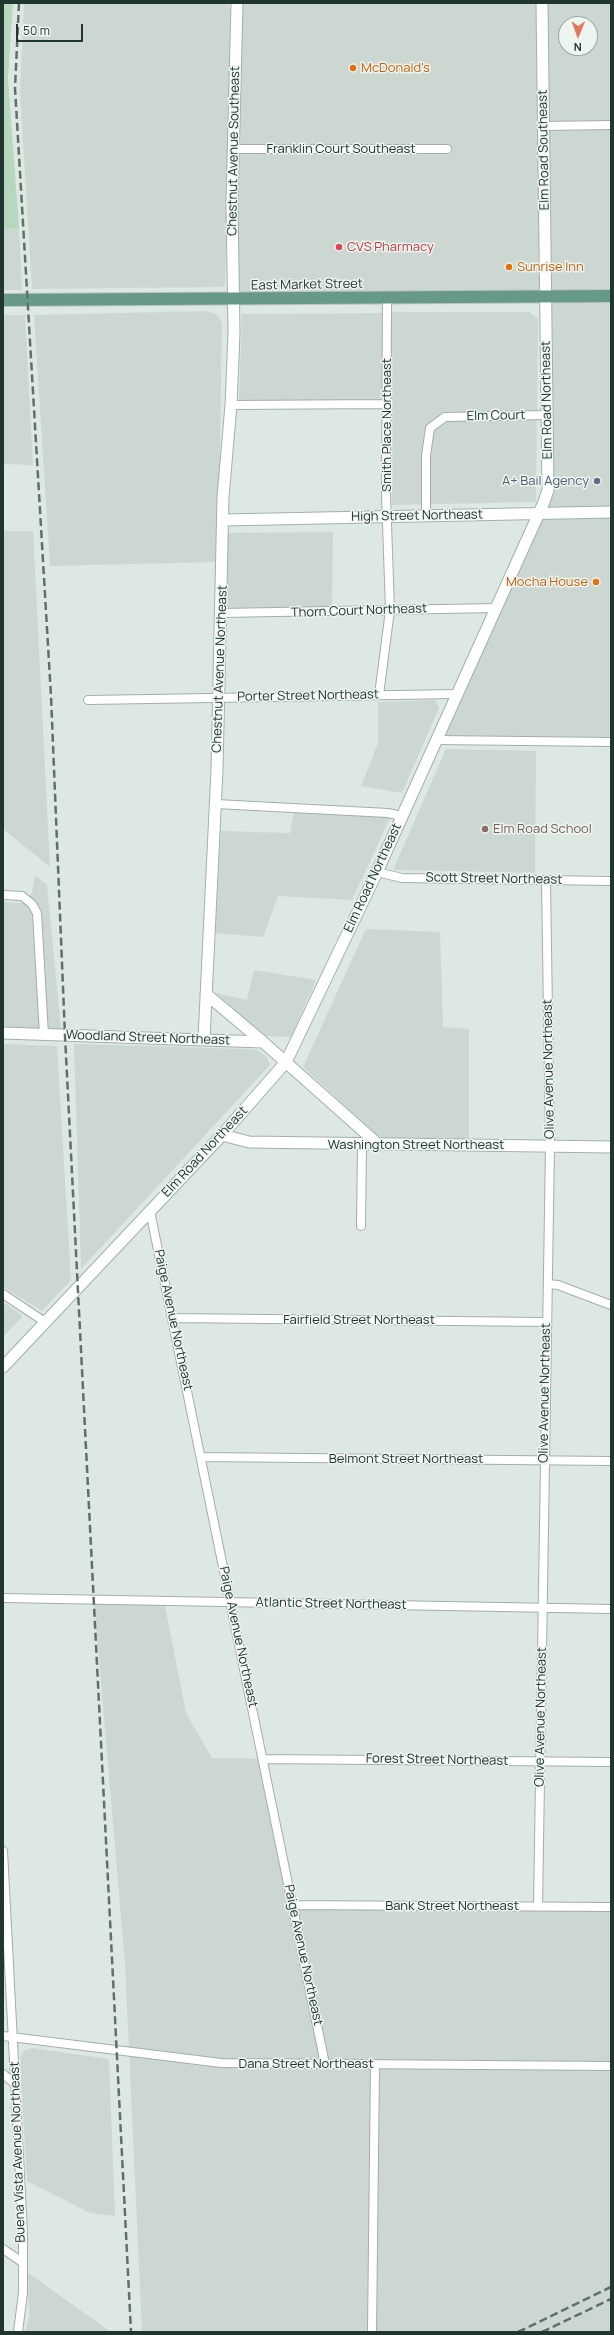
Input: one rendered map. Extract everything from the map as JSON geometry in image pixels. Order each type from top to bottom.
[{"type":"main road","name":"East Market Street","points":[[3,300],[233,300],[611,296]]},
{"type":"street","name":"Chestnut Avenue Southeast","points":[[233,300],[234,149],[238,3]]},
{"type":"street","name":"Elm Road Southeast","points":[[542,3],[546,296]]},
{"type":"street","points":[[544,126],[611,125]]},
{"type":"street","name":"Franklin Court Southeast","points":[[234,149],[447,149]]},
{"type":"street","name":"Elm Road Northeast","points":[[3,1367],[222,1135],[286,1062],[377,872],[548,490],[546,296]]},
{"type":"street","name":"Smith Place Northeast","points":[[379,694],[390,610],[388,517],[386,495],[387,298]]},
{"type":"street","name":"Chestnut Avenue Northeast","points":[[204,1039],[216,804],[222,613],[223,497],[231,405],[233,300]]},
{"type":"street","points":[[231,405],[386,404]]},
{"type":"street","name":"Elm Court","points":[[426,516],[426,456],[430,428],[445,417],[547,415]]},
{"type":"street","name":"High Street Northeast","points":[[224,520],[611,512]]},
{"type":"street","name":"Thorn Court Northeast","points":[[222,613],[496,608]]},
{"type":"street","name":"Porter Street Northeast","points":[[88,700],[219,699],[379,694],[456,694]]},
{"type":"street","points":[[436,740],[611,742]]},
{"type":"street","points":[[216,804],[388,812],[402,816]]},
{"type":"street","name":"Scott Street Northeast","points":[[377,872],[402,878],[611,881]]},
{"type":"street","name":"Olive Avenue Northeast","points":[[538,1906],[546,1322],[550,1146],[546,880]]},
{"type":"street","points":[[3,895],[22,896],[32,904],[37,913],[44,1035]]},
{"type":"street","points":[[206,994],[286,1062],[379,1145]]},
{"type":"street","name":"Woodland Street Northeast","points":[[3,1033],[263,1042]]},
{"type":"street","name":"Washington Street Northeast","points":[[222,1135],[249,1142],[362,1145],[611,1147]]},
{"type":"street","points":[[361,1226],[362,1145]]},
{"type":"street","name":"Paige Avenue Northeast","points":[[150,1211],[325,2064]]},
{"type":"street","points":[[548,1284],[558,1285],[611,1305]]},
{"type":"street","points":[[3,1294],[45,1322]]},
{"type":"street","name":"Fairfield Street Northeast","points":[[173,1318],[546,1322]]},
{"type":"street","name":"Belmont Street Northeast","points":[[201,1457],[611,1461]]},
{"type":"street","name":"Atlantic Street Northeast","points":[[3,1598],[611,1609]]},
{"type":"street","name":"Forest Street Northeast","points":[[263,1759],[611,1762]]},
{"type":"street","name":"Buena Vista Avenue Northeast","points":[[3,1851],[14,2037],[23,2293],[18,2332]]},
{"type":"street","name":"Bank Street Northeast","points":[[293,1905],[611,1907]]},
{"type":"street","name":"Dana Street Northeast","points":[[3,2036],[209,2063],[611,2066]]},
{"type":"street","points":[[372,2332],[375,2065]]},
{"type":"street","points":[[3,2074],[15,2084]]},
{"type":"street","points":[[3,2249],[22,2262]]},
{"type":"shaded area","points":[[24,3],[227,3],[231,12],[225,285],[223,287],[32,289],[20,93]]},
{"type":"shaded area","points":[[237,3],[611,3],[611,742],[436,740],[544,502],[546,297],[233,299]]},
{"type":"shaded area","points":[[19,228],[22,290],[3,290],[3,230]]},
{"type":"shaded area","points":[[206,311],[216,314],[222,323],[218,562],[50,566],[34,315]]},
{"type":"shaded area","points":[[391,312],[529,312],[538,319],[536,502],[392,505]]},
{"type":"shaded area","points":[[383,313],[382,400],[239,400],[242,314]]},
{"type":"shaded area","points":[[3,315],[25,315],[33,465],[3,464]]},
{"type":"shaded area","points":[[3,531],[33,531],[50,867],[3,829]]},
{"type":"shaded area","points":[[333,532],[332,607],[227,609],[228,533]]},
{"type":"shaded area","points":[[435,700],[439,708],[402,793],[361,786],[378,743],[378,702]]},
{"type":"shaded area","points":[[446,749],[536,751],[535,873],[393,870]]},
{"type":"shaded area","points":[[294,810],[382,815],[390,818],[352,900],[278,896],[263,937],[215,933],[221,831],[290,833]]},
{"type":"shaded area","points":[[35,875],[47,885],[61,1029],[3,1027],[3,902],[22,903],[32,893]]},
{"type":"shaded area","points":[[366,929],[440,932],[443,1027],[469,1029],[469,1141],[382,1140],[303,1067]]},
{"type":"shaded area","points":[[254,970],[316,980],[291,1037],[264,1036],[216,993],[247,1000]]},
{"type":"shaded area","points":[[3,1044],[57,1046],[71,1280],[42,1311],[3,1287]]},
{"type":"shaded area","points":[[74,1044],[257,1050],[267,1057],[270,1065],[81,1269]]},
{"type":"shaded area","points":[[3,1302],[23,1316],[3,1337]]},
{"type":"shaded area","points":[[94,1600],[164,1601],[186,1713],[212,1758],[263,1759],[293,1905],[611,1907],[611,2332],[142,2332],[125,1964]]},
{"type":"shaded area","points":[[32,2048],[109,2059],[115,2216],[90,2213],[27,2181],[20,2060],[23,2051]]},
{"type":"shaded area","points":[[28,2273],[111,2332],[25,2332],[29,2318]]},
{"type":"green space","points":[[3,3],[13,3],[8,78],[19,228],[3,230]]},
{"type":"railway","points":[[19,3],[15,88],[51,696],[65,1036],[131,2332]]},
{"type":"railway","points":[[518,2332],[611,2287]]},
{"type":"railway","points":[[542,2332],[611,2299]]},
{"type":"place","name":"McDonald's","points":[[353,68]]},
{"type":"place","name":"CVS Pharmacy","points":[[339,247]]},
{"type":"place","name":"Sunrise Inn","points":[[509,267]]},
{"type":"place","name":"A+ Bail Agency","points":[[597,481]]},
{"type":"place","name":"Mocha House","points":[[596,582]]},
{"type":"place","name":"Elm Road School","points":[[485,829]]}]
